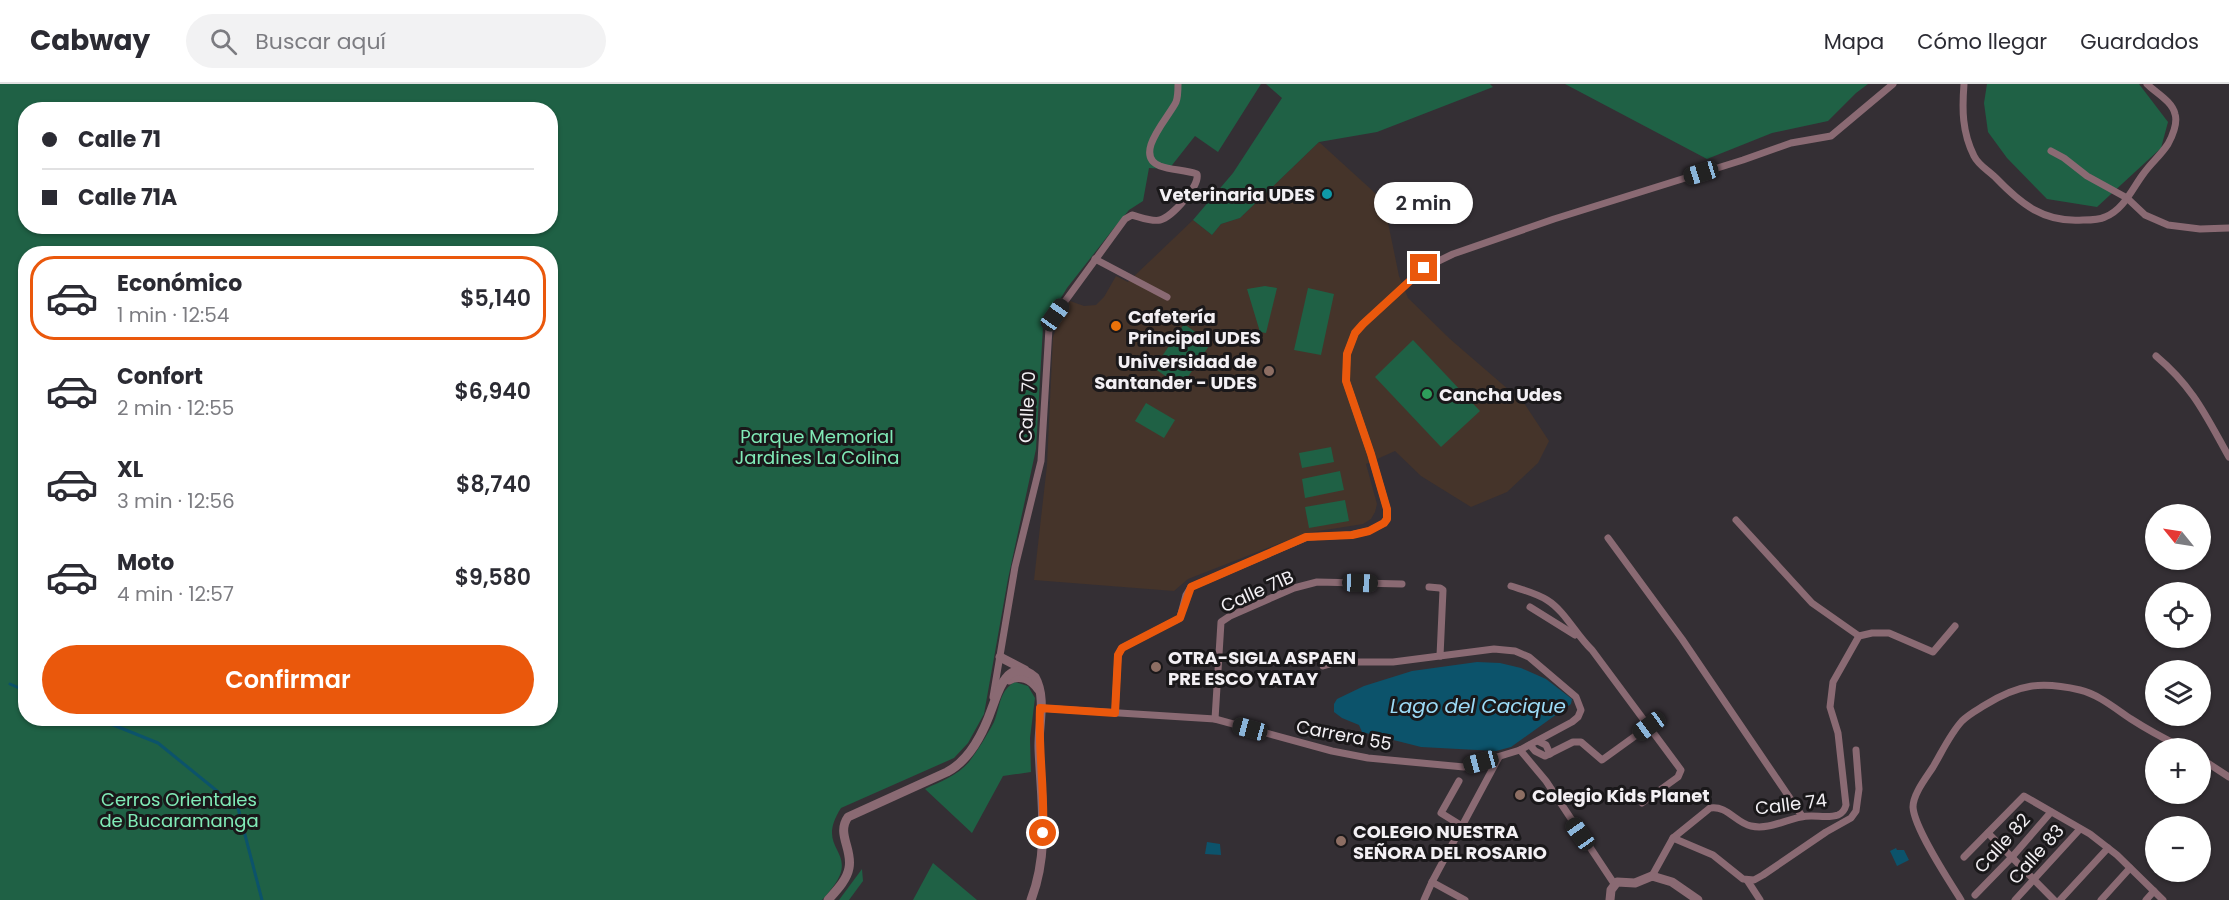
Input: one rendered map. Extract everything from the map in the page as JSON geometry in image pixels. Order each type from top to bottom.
[{"type":"street","name":"Calle 70","points":[[990,714],[1015,567],[1041,461],[1049,328],[1055,315],[1128,216],[1158,220],[1171,214],[1191,192],[1198,176],[1196,173],[1160,166],[1150,155],[1149,146],[1152,139],[1177,100],[1178,84]]},
{"type":"street","points":[[1115,713],[1118,655],[1122,648],[1180,618],[1191,587],[1306,537],[1352,535],[1369,531],[1387,519],[1387,509],[1371,454],[1346,381],[1347,354],[1355,333],[1363,324],[1424,268],[1453,254],[1554,219],[1791,143],[1831,136],[1893,84]]},
{"type":"street","points":[[1964,84],[1961,115],[1973,155],[1981,167],[2016,199],[2038,213],[2065,221],[2103,218],[2112,214],[2167,145],[2174,129],[2175,114],[2168,101],[2147,84]]},
{"type":"street","points":[[2051,151],[2087,176],[2127,198],[2145,215],[2168,225],[2200,229],[2229,228]]},
{"type":"street","points":[[1095,260],[1167,297]]},
{"type":"street","points":[[2156,356],[2196,397],[2229,457]]},
{"type":"street","points":[[1736,520],[1812,603],[1859,636],[1889,633],[1933,652],[1955,626]]},
{"type":"street","points":[[1608,538],[1682,639],[1802,816]]},
{"type":"street","name":"Calle 71B","points":[[1215,720],[1221,622],[1294,588],[1317,582],[1402,584]]},
{"type":"street","points":[[1510,586],[1536,594],[1549,601],[1560,611],[1592,650],[1680,770],[1680,774],[1642,803]]},
{"type":"street","points":[[1323,666],[1337,662],[1393,662],[1440,656],[1443,590],[1429,587]]},
{"type":"street","points":[[1530,607],[1580,638]]},
{"type":"street","name":"Calle 74","points":[[1652,876],[1673,838],[1710,808],[1725,810],[1753,827],[1770,826],[1802,816],[1838,815],[1844,811],[1846,804],[1838,733],[1830,707],[1831,695],[1837,675],[1859,636]]},
{"type":"street","name":"Carrera 55","points":[[1040,708],[1215,720],[1312,747],[1368,758],[1464,767],[1520,750],[1578,717],[1581,710],[1576,697],[1529,657],[1515,651],[1494,649],[1440,656]]},
{"type":"street","points":[[1000,657],[1029,672],[1038,681],[1041,693],[1039,750],[1043,801],[1042,848],[1038,879],[1031,900]]},
{"type":"street","points":[[999,689],[1011,673],[1024,670],[1029,672]]},
{"type":"street","points":[[999,689],[1010,679],[1017,677],[1033,682],[1041,693]]},
{"type":"street","points":[[1961,900],[1940,867],[1915,818],[1913,806],[1918,792],[1959,725],[1973,712],[2002,694],[2026,686],[2043,685],[2089,693],[2166,738]]},
{"type":"street","name":"Calle 70","points":[[828,900],[844,879],[849,868],[850,857],[842,833],[843,825],[848,817],[953,769],[969,753],[990,714],[999,689]]},
{"type":"street","points":[[1530,745],[1540,755],[1550,754],[1577,741],[1586,745],[1602,760],[1649,726]]},
{"type":"street","points":[[1538,741],[1546,745],[1550,754]]},
{"type":"street","points":[[1520,750],[1545,781],[1615,885]]},
{"type":"street","points":[[1747,880],[1754,880],[1763,875],[1826,832],[1851,818],[1856,811],[1859,789],[1856,750]]},
{"type":"street","points":[[1424,900],[1499,757]]},
{"type":"street","points":[[2211,765],[2229,777]]},
{"type":"street","points":[[1459,781],[1441,813],[1462,826]]},
{"type":"street","points":[[1964,857],[2024,796],[2108,848],[2163,900]]},
{"type":"street","name":"Calle 82","points":[[1975,895],[2051,812]]},
{"type":"street","name":"Calle 83","points":[[2015,900],[2080,829]]},
{"type":"street","points":[[1988,833],[2055,900]]},
{"type":"street","points":[[1673,838],[1713,855],[1731,871],[1747,880],[1760,900]]},
{"type":"street","points":[[2060,900],[2108,848]]},
{"type":"street","points":[[2101,900],[2130,868]]},
{"type":"street","points":[[1610,900],[1611,890],[1615,885],[1621,882],[1627,884],[1640,882],[1652,876],[1672,882],[1698,900]]},
{"type":"street","points":[[1432,882],[1465,900]]},
{"type":"street","points":[[2146,900],[2154,891]]},
{"type":"shaded area","name":"Universidad de Santander - UDES","points":[[1319,142],[1375,193],[1385,208],[1399,276],[1408,298],[1450,339],[1524,403],[1549,441],[1538,463],[1507,492],[1471,507],[1421,476],[1395,451],[1366,464],[1377,504],[1371,519],[1363,524],[1306,533],[1188,579],[1174,591],[1034,580],[1047,465],[1053,337],[1059,319],[1070,301],[1084,306],[1096,305],[1104,297],[1116,276],[1128,282],[1193,220],[1212,235],[1221,224],[1240,218]]},
{"type":"green space","points":[[0,84],[1261,84],[1218,152],[1195,136],[1169,169],[1149,168],[1143,201],[1129,210],[1114,228],[1067,288],[1043,327],[1036,449],[1008,579],[984,714],[968,743],[954,758],[841,808],[832,830],[832,838],[842,864],[841,872],[836,883],[822,900],[0,900]]},
{"type":"green space","points":[[1266,84],[1490,84],[1493,87],[1377,132],[1319,142],[1240,218],[1221,224],[1212,235],[1193,220],[1233,173],[1282,98]]},
{"type":"green space","points":[[1565,84],[1868,84],[1828,121],[1772,133],[1707,159]]},
{"type":"green space","points":[[1987,84],[2139,84],[2168,122],[2161,148],[2097,207],[2047,199],[2007,158],[1988,132],[1984,103]]},
{"type":"green space","points":[[1265,286],[1277,288],[1266,333],[1260,332],[1247,289]]},
{"type":"green space","points":[[1308,288],[1334,294],[1321,355],[1294,350]]},
{"type":"green space","points":[[1184,324],[1211,343],[1181,387],[1154,368]]},
{"type":"green space","name":"Cancha Udes","points":[[1413,340],[1480,411],[1441,447],[1375,377]]},
{"type":"green space","points":[[1146,403],[1175,420],[1164,438],[1135,421]]},
{"type":"green space","points":[[1331,447],[1334,462],[1302,468],[1299,453]]},
{"type":"green space","points":[[1340,471],[1344,490],[1305,498],[1302,479]]},
{"type":"green space","points":[[1345,500],[1349,521],[1309,528],[1305,507]]},
{"type":"green space","points":[[1015,682],[1028,686],[1035,698],[1030,738],[1031,772],[1003,776],[972,833],[925,789],[954,775],[969,762],[994,722],[1003,694]]},
{"type":"green space","points":[[933,863],[977,900],[913,900]]},
{"type":"green space","points":[[862,869],[863,881],[849,900],[839,900]]},
{"type":"water","name":"Lago del Cacique","points":[[1477,662],[1500,663],[1521,668],[1546,679],[1572,699],[1571,704],[1511,747],[1496,751],[1421,747],[1362,732],[1359,725],[1334,712],[1337,699],[1364,686],[1412,671]]},
{"type":"water","points":[[1207,842],[1220,844],[1221,855],[1205,854]]},
{"type":"water","points":[[1896,848],[1904,850],[1909,860],[1897,866],[1890,851]]},
{"type":"waterway","points":[[10,684],[18,688]]},
{"type":"waterway","points":[[116,726],[158,743],[238,808],[262,900]]},
{"type":"place","name":"Veterinaria UDES","points":[[1327,194]]},
{"type":"place","name":"Cafetería Principal UDES","points":[[1116,326]]},
{"type":"place","name":"Universidad de Santander - UDES","points":[[1269,371]]},
{"type":"place","name":"Cancha Udes","points":[[1427,394]]},
{"type":"place","name":"OTRA-SIGLA ASPAEN PRE ESCO YATAY","points":[[1156,667]]},
{"type":"place","name":"Colegio Kids Planet","points":[[1520,795]]},
{"type":"place","name":"COLEGIO NUESTRA SEÑORA DEL ROSARIO","points":[[1341,841]]},
{"type":"route","points":[[1043,833],[1039,750],[1040,708],[1115,713],[1118,655],[1122,648],[1180,618],[1184,612],[1186,595],[1191,587],[1306,537],[1352,535],[1381,526],[1387,519],[1387,509],[1371,454],[1346,381],[1347,354],[1355,333],[1363,324],[1424,268]]},
{"type":"park label","name":"Parque Memorial Jardines La Colina","points":[[817,446]]},
{"type":"park label","name":"Cerros Orientales de Bucaramanga","points":[[179,809]]}]
